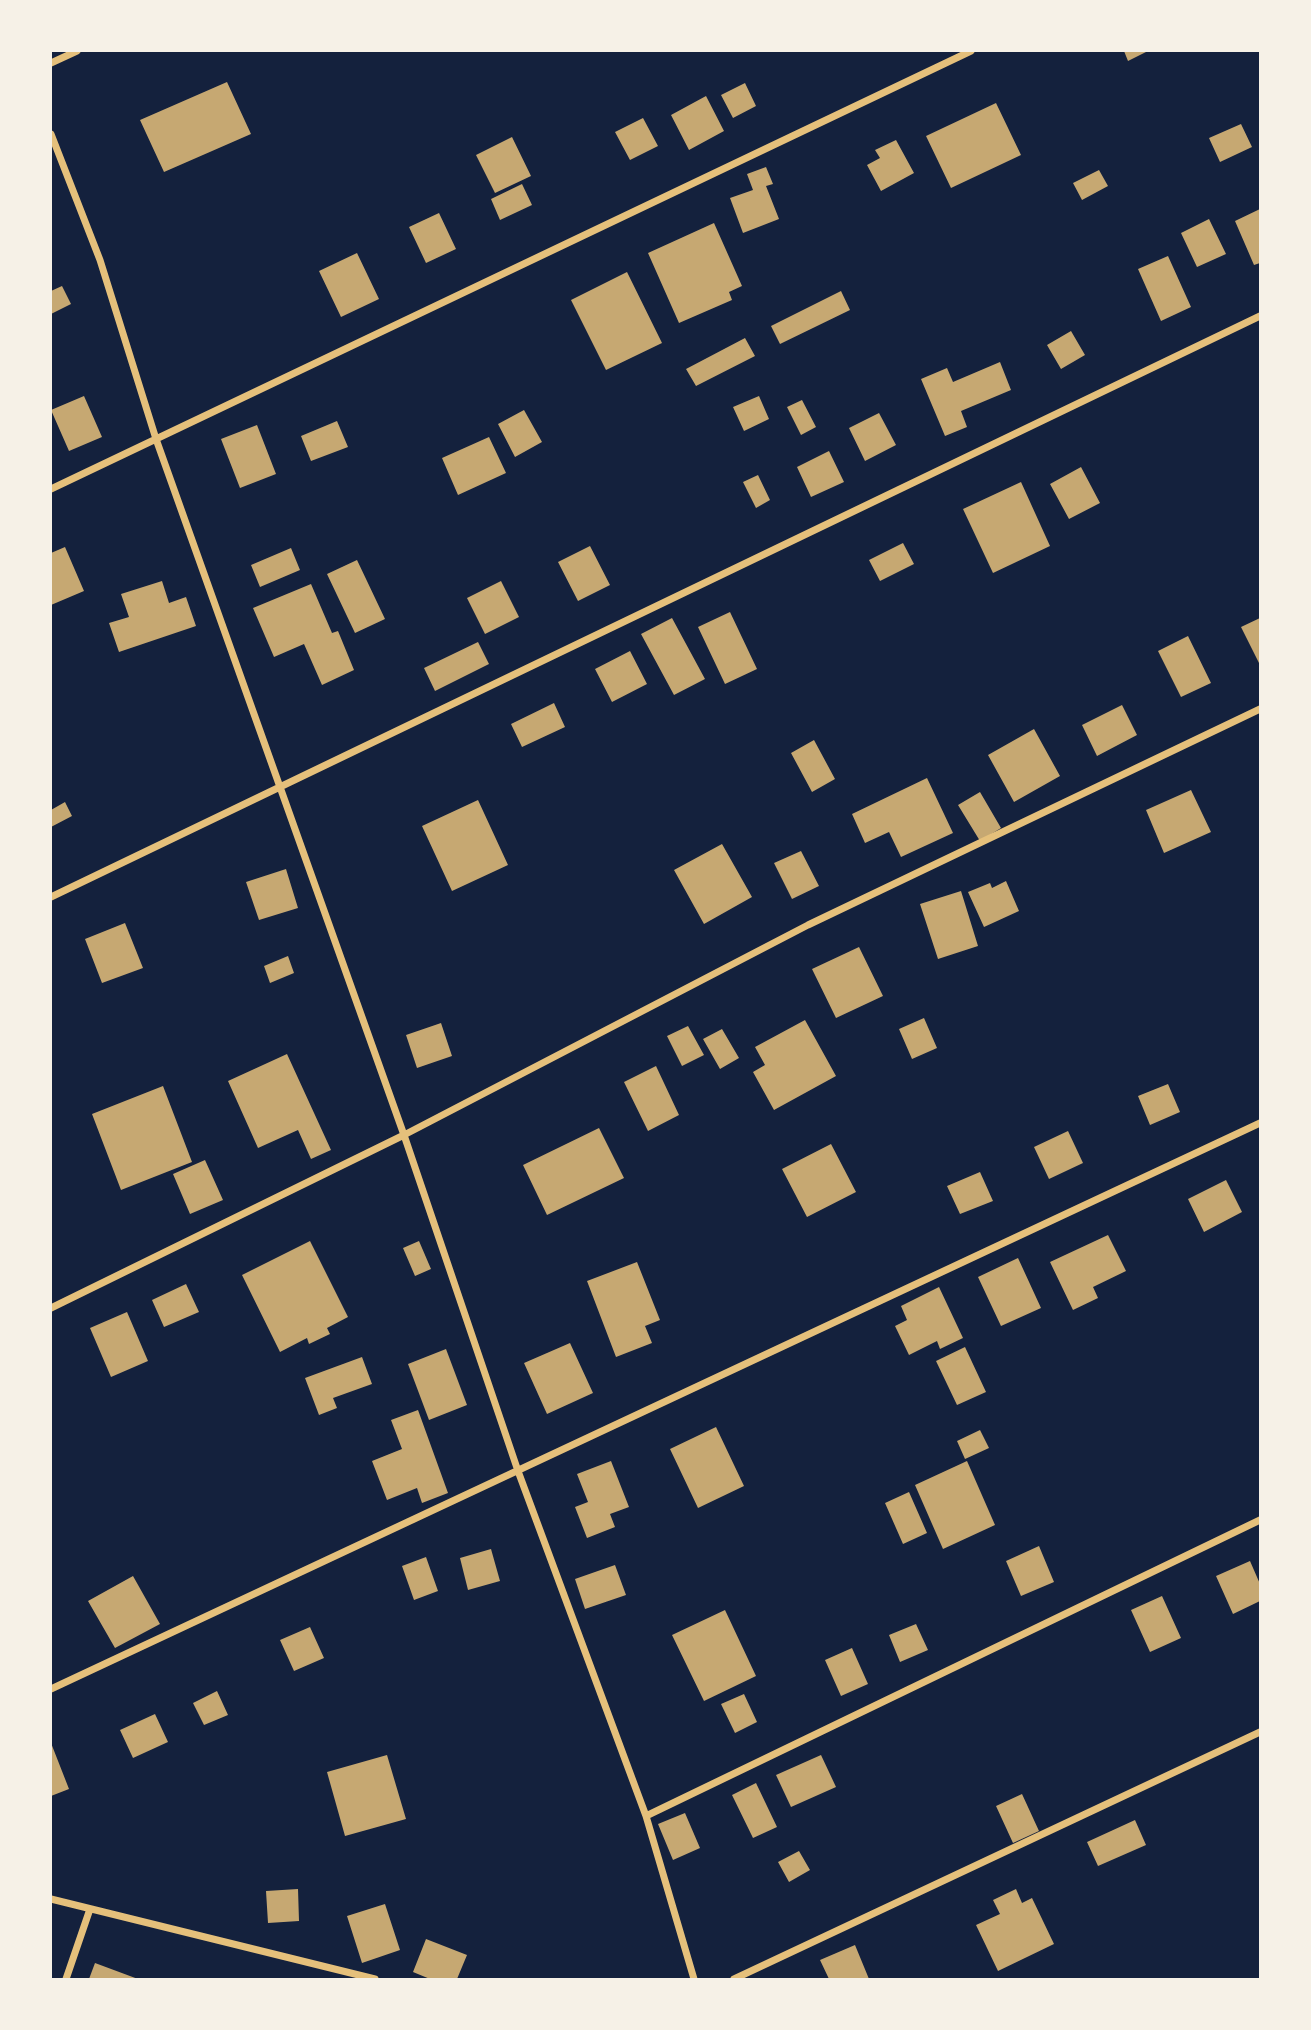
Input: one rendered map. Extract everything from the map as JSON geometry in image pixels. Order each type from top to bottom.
[{"type":"street","points":[[51,63],[77,51]]},
{"type":"street","points":[[51,489],[971,51]]},
{"type":"street","points":[[51,134],[100,260],[156,439],[404,1135],[518,1471],[646,1816],[694,1979]]},
{"type":"street","points":[[51,897],[1260,316]]},
{"type":"street","points":[[51,1308],[404,1135],[808,925],[1260,709]]},
{"type":"street","points":[[51,1689],[1260,1124]]},
{"type":"street","points":[[646,1816],[1260,1520]]},
{"type":"street","points":[[734,1979],[1260,1731]]},
{"type":"street","points":[[51,1899],[375,1979]]},
{"type":"street","points":[[66,1979],[90,1909]]},
{"type":"building","points":[[1124,51],[1148,51],[1128,61]]},
{"type":"building","points":[[227,82],[251,134],[164,172],[140,120]]},
{"type":"building","points":[[745,83],[756,106],[733,118],[721,95]]},
{"type":"building","points":[[706,96],[724,131],[689,150],[671,115]]},
{"type":"building","points":[[996,103],[1021,155],[951,188],[926,136]]},
{"type":"building","points":[[643,118],[658,146],[630,160],[615,132]]},
{"type":"building","points":[[1241,124],[1252,147],[1220,162],[1209,138]]},
{"type":"building","points":[[512,137],[531,176],[495,193],[476,155]]},
{"type":"building","points":[[896,140],[914,173],[881,191],[867,165],[880,158],[875,150]]},
{"type":"building","points":[[766,167],[773,184],[766,186],[779,219],[743,233],[730,198],[753,190],[747,174]]},
{"type":"building","points":[[1099,170],[1108,186],[1082,200],[1073,183]]},
{"type":"building","points":[[522,184],[532,205],[500,220],[491,199]]},
{"type":"building","points":[[1260,209],[1260,263],[1254,265],[1235,221]]},
{"type":"building","points":[[439,213],[456,249],[426,263],[409,227]]},
{"type":"building","points":[[1209,219],[1226,254],[1197,267],[1181,233]]},
{"type":"building","points":[[714,223],[742,286],[729,292],[732,300],[679,323],[648,253]]},
{"type":"building","points":[[357,253],[379,299],[341,317],[319,271]]},
{"type":"building","points":[[1168,256],[1191,307],[1161,321],[1138,269]]},
{"type":"building","points":[[627,272],[662,343],[606,370],[571,300]]},
{"type":"building","points":[[62,286],[71,304],[51,314],[51,291]]},
{"type":"building","points":[[841,291],[850,310],[780,344],[771,326]]},
{"type":"building","points":[[1071,331],[1085,355],[1061,369],[1047,345]]},
{"type":"building","points":[[745,338],[755,356],[696,386],[686,369]]},
{"type":"building","points":[[1000,362],[1011,390],[961,411],[967,427],[945,436],[921,379],[947,368],[953,382]]},
{"type":"building","points":[[84,396],[102,437],[69,451],[51,410]]},
{"type":"building","points":[[759,396],[769,419],[744,431],[733,407]]},
{"type":"building","points":[[802,400],[816,427],[801,435],[787,407]]},
{"type":"building","points":[[524,410],[542,442],[515,457],[498,424]]},
{"type":"building","points":[[879,413],[896,445],[865,461],[849,428]]},
{"type":"building","points":[[337,421],[348,447],[311,461],[301,436]]},
{"type":"building","points":[[257,425],[276,474],[240,488],[221,439]]},
{"type":"building","points":[[489,437],[506,473],[458,495],[442,458]]},
{"type":"building","points":[[829,451],[844,482],[811,497],[797,467]]},
{"type":"building","points":[[1081,467],[1100,503],[1069,519],[1050,484]]},
{"type":"building","points":[[758,475],[770,500],[756,508],[743,482]]},
{"type":"building","points":[[1021,482],[1050,546],[993,573],[963,509]]},
{"type":"building","points":[[903,543],[914,564],[880,581],[869,560]]},
{"type":"building","points":[[590,546],[610,585],[578,601],[558,562]]},
{"type":"building","points":[[65,547],[84,591],[51,605],[51,553]]},
{"type":"building","points":[[291,548],[300,570],[260,587],[251,565]]},
{"type":"building","points":[[357,560],[385,619],[355,633],[327,574]]},
{"type":"building","points":[[162,581],[169,603],[186,597],[196,626],[119,652],[109,623],[129,617],[121,594]]},
{"type":"building","points":[[501,581],[519,617],[485,634],[467,598]]},
{"type":"building","points":[[311,584],[332,633],[338,631],[354,670],[322,685],[304,644],[274,657],[253,608]]},
{"type":"building","points":[[730,612],[757,669],[725,684],[698,627]]},
{"type":"building","points":[[672,618],[705,679],[674,695],[641,634]]},
{"type":"building","points":[[1260,618],[1260,665],[1241,627]]},
{"type":"building","points":[[1188,636],[1211,683],[1181,697],[1158,651]]},
{"type":"building","points":[[478,642],[489,664],[435,691],[424,668]]},
{"type":"building","points":[[630,651],[647,684],[612,702],[595,669]]},
{"type":"building","points":[[554,703],[565,727],[522,747],[511,724]]},
{"type":"building","points":[[1122,705],[1137,735],[1097,756],[1082,725]]},
{"type":"building","points":[[1034,729],[1060,776],[1014,802],[988,755]]},
{"type":"building","points":[[814,740],[835,779],[812,792],[791,753]]},
{"type":"building","points":[[927,778],[953,833],[901,857],[889,832],[865,843],[852,814]]},
{"type":"building","points":[[1191,790],[1211,832],[1164,853],[1146,810]]},
{"type":"building","points":[[980,792],[1001,828],[980,841],[958,805]]},
{"type":"building","points":[[478,800],[508,865],[452,891],[422,826]]},
{"type":"building","points":[[65,802],[72,816],[51,827],[51,810]]},
{"type":"building","points":[[722,844],[752,897],[704,924],[674,870]]},
{"type":"building","points":[[801,851],[819,886],[792,899],[774,863]]},
{"type":"building","points":[[286,869],[298,908],[259,920],[246,882]]},
{"type":"building","points":[[1006,881],[1019,911],[984,927],[968,892],[990,883],[992,888]]},
{"type":"building","points":[[961,891],[978,946],[938,959],[920,904]]},
{"type":"building","points":[[125,923],[143,968],[102,983],[85,939]]},
{"type":"building","points":[[859,947],[883,996],[836,1018],[812,969]]},
{"type":"building","points":[[288,956],[294,973],[270,983],[264,966]]},
{"type":"building","points":[[924,1018],[937,1048],[912,1059],[899,1029]]},
{"type":"building","points":[[805,1020],[836,1076],[774,1110],[753,1072],[765,1065],[755,1047]]},
{"type":"building","points":[[441,1023],[452,1056],[417,1068],[406,1035]]},
{"type":"building","points":[[688,1026],[704,1055],[682,1066],[667,1036]]},
{"type":"building","points":[[722,1029],[739,1058],[720,1069],[703,1039]]},
{"type":"building","points":[[287,1054],[331,1150],[311,1159],[298,1130],[258,1148],[228,1081]]},
{"type":"building","points":[[656,1066],[679,1115],[648,1131],[624,1082]]},
{"type":"building","points":[[1168,1084],[1180,1112],[1150,1125],[1138,1096]]},
{"type":"building","points":[[163,1086],[192,1162],[121,1190],[92,1114]]},
{"type":"building","points":[[599,1128],[624,1178],[547,1215],[523,1165]]},
{"type":"building","points":[[1068,1131],[1083,1163],[1049,1179],[1034,1147]]},
{"type":"building","points":[[831,1144],[856,1192],[807,1217],[782,1169]]},
{"type":"building","points":[[205,1160],[223,1200],[190,1214],[173,1174]]},
{"type":"building","points":[[980,1172],[993,1201],[960,1214],[947,1186]]},
{"type":"building","points":[[1226,1180],[1242,1212],[1204,1232],[1188,1199]]},
{"type":"building","points":[[1108,1235],[1126,1271],[1093,1287],[1098,1298],[1073,1310],[1050,1262]]},
{"type":"building","points":[[310,1241],[348,1317],[327,1328],[330,1334],[309,1344],[307,1338],[280,1352],[242,1275]]},
{"type":"building","points":[[419,1241],[431,1269],[415,1276],[403,1248]]},
{"type":"building","points":[[1018,1258],[1041,1308],[1001,1326],[978,1277]]},
{"type":"building","points":[[637,1262],[660,1320],[645,1326],[652,1343],[616,1357],[587,1281]]},
{"type":"building","points":[[186,1284],[199,1312],[164,1327],[152,1300]]},
{"type":"building","points":[[939,1287],[963,1338],[940,1349],[937,1341],[909,1355],[895,1326],[907,1320],[901,1306]]},
{"type":"building","points":[[127,1312],[148,1361],[111,1377],[90,1328]]},
{"type":"building","points":[[570,1343],[593,1393],[547,1414],[524,1363]]},
{"type":"building","points":[[965,1347],[986,1392],[957,1405],[936,1361]]},
{"type":"building","points":[[446,1349],[467,1405],[429,1420],[408,1364]]},
{"type":"building","points":[[362,1357],[372,1384],[333,1398],[337,1408],[319,1415],[305,1378]]},
{"type":"building","points":[[418,1410],[448,1493],[422,1503],[417,1488],[387,1500],[372,1461],[402,1449],[391,1420]]},
{"type":"building","points":[[716,1427],[744,1486],[698,1508],[670,1449]]},
{"type":"building","points":[[980,1430],[989,1448],[965,1459],[957,1441]]},
{"type":"building","points":[[611,1461],[629,1507],[610,1514],[615,1527],[587,1538],[575,1507],[588,1502],[577,1474]]},
{"type":"building","points":[[967,1461],[995,1525],[943,1549],[915,1485]]},
{"type":"building","points":[[909,1492],[927,1533],[903,1544],[885,1503]]},
{"type":"building","points":[[1039,1546],[1054,1582],[1021,1596],[1006,1561]]},
{"type":"building","points":[[491,1549],[500,1581],[468,1590],[460,1558]]},
{"type":"building","points":[[426,1557],[438,1591],[414,1600],[402,1566]]},
{"type":"building","points":[[1250,1561],[1260,1584],[1260,1601],[1233,1614],[1216,1576]]},
{"type":"building","points":[[615,1565],[626,1595],[585,1609],[575,1579]]},
{"type":"building","points":[[133,1576],[160,1624],[115,1648],[88,1601]]},
{"type":"building","points":[[1162,1596],[1181,1638],[1150,1652],[1131,1610]]},
{"type":"building","points":[[725,1610],[756,1676],[704,1701],[672,1635]]},
{"type":"building","points":[[916,1624],[928,1650],[900,1662],[889,1635]]},
{"type":"building","points":[[310,1627],[324,1658],[294,1671],[280,1640]]},
{"type":"building","points":[[852,1648],[868,1684],[841,1696],[825,1660]]},
{"type":"building","points":[[217,1691],[228,1715],[204,1725],[193,1703]]},
{"type":"building","points":[[744,1694],[757,1722],[735,1733],[721,1704]]},
{"type":"building","points":[[155,1714],[168,1742],[133,1758],[120,1730]]},
{"type":"building","points":[[51,1743],[69,1789],[51,1796]]},
{"type":"building","points":[[387,1755],[406,1819],[345,1836],[327,1772]]},
{"type":"building","points":[[821,1755],[836,1787],[791,1807],[776,1775]]},
{"type":"building","points":[[756,1783],[777,1827],[753,1838],[732,1795]]},
{"type":"building","points":[[1022,1794],[1039,1831],[1013,1843],[996,1806]]},
{"type":"building","points":[[685,1813],[700,1848],[673,1860],[658,1824]]},
{"type":"building","points":[[1135,1820],[1146,1845],[1098,1866],[1087,1842]]},
{"type":"building","points":[[799,1851],[810,1870],[789,1882],[778,1862]]},
{"type":"building","points":[[298,1889],[299,1921],[268,1923],[266,1891]]},
{"type":"building","points":[[1016,1889],[1022,1903],[1032,1898],[1054,1944],[998,1971],[976,1925],[1000,1914],[993,1900]]},
{"type":"building","points":[[385,1904],[400,1950],[362,1963],[347,1916]]},
{"type":"building","points":[[426,1939],[467,1955],[457,1979],[430,1979],[413,1972]]},
{"type":"building","points":[[855,1945],[869,1979],[829,1979],[820,1960]]},
{"type":"building","points":[[95,1963],[138,1979],[89,1979]]}]
